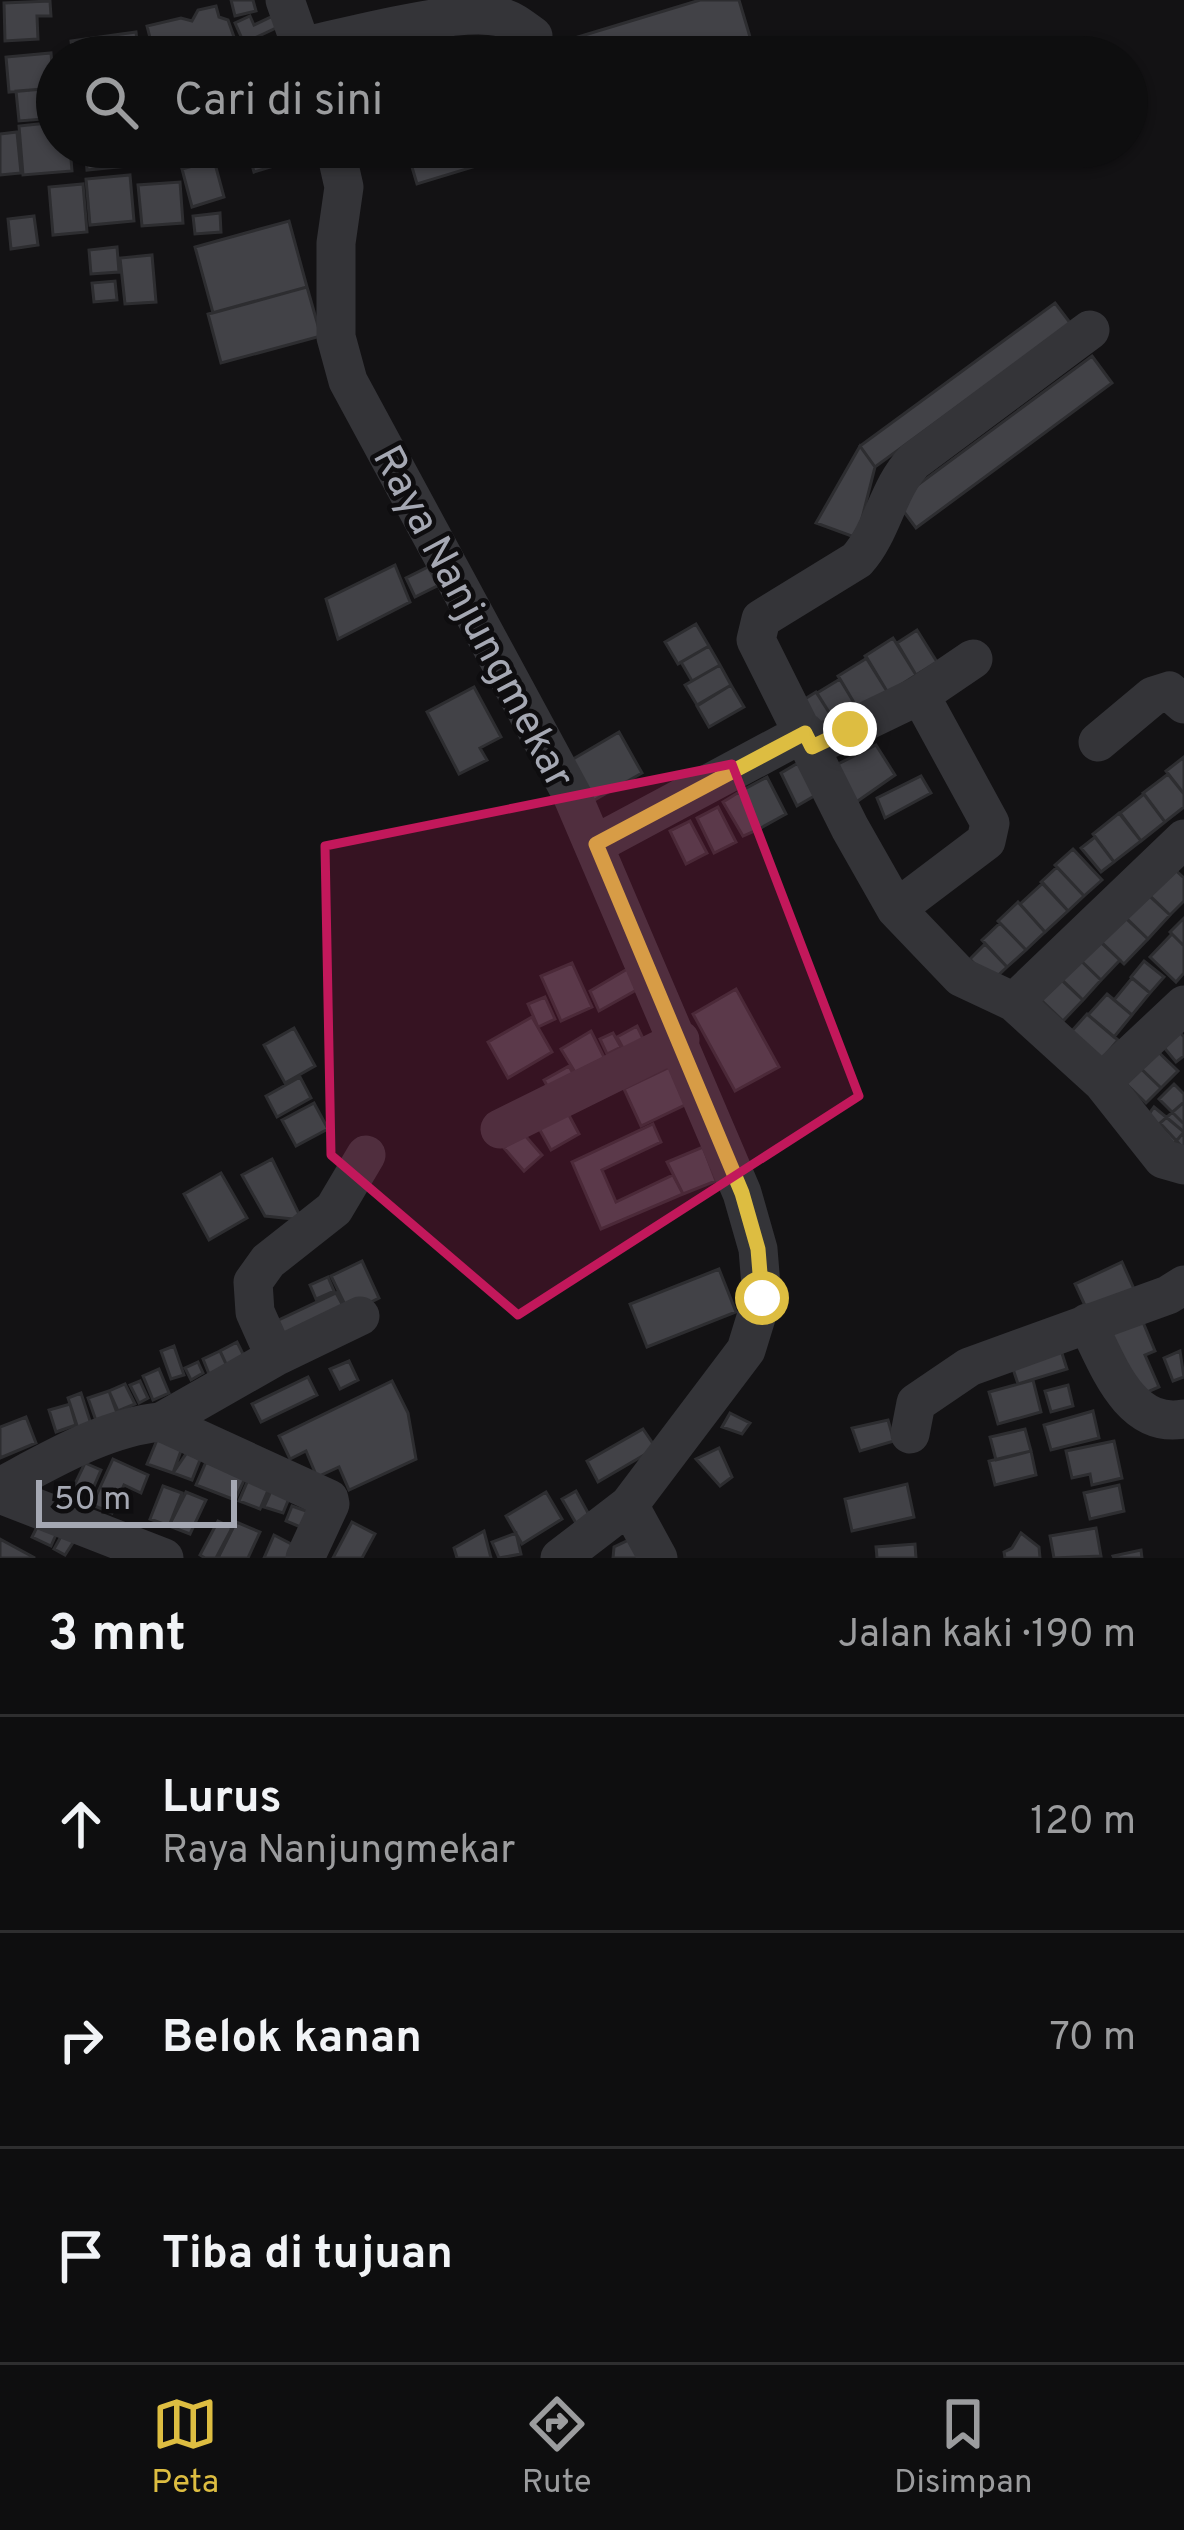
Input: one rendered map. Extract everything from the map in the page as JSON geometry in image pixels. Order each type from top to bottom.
[{"type":"street","points":[[285,0],[297,36]]},
{"type":"street","points":[[365,36],[420,22],[490,16],[512,20],[533,36]]},
{"type":"street","name":"Raya Nanjungmekar","points":[[340,168],[344,187],[336,243],[337,337],[348,381],[596,844],[742,1193],[758,1249],[762,1298],[746,1350],[629,1504],[560,1558]]},
{"type":"street","points":[[1090,330],[914,461],[900,475],[857,560],[760,619],[756,640],[850,828],[896,908],[961,977],[1014,1002],[1102,1082],[1162,1159],[1184,1165]]},
{"type":"street","points":[[596,844],[809,740],[920,695],[973,659]]},
{"type":"street","points":[[1099,742],[1162,692],[1178,696],[1184,704]]},
{"type":"street","points":[[896,908],[986,841],[990,832],[990,824],[920,695]]},
{"type":"street","points":[[1014,1002],[1184,839]]},
{"type":"street","points":[[1102,1082],[1184,1004]]},
{"type":"street","points":[[500,1129],[680,1040]]},
{"type":"street","points":[[275,1357],[255,1312],[253,1282],[280,1251],[334,1209],[365,1155]]},
{"type":"street","points":[[910,1434],[916,1402],[969,1367],[1168,1295],[1184,1285]]},
{"type":"street","points":[[0,1490],[62,1454],[142,1424],[161,1422],[275,1357],[360,1316]]},
{"type":"street","points":[[1087,1324],[1121,1388],[1140,1409],[1165,1422],[1184,1419]]},
{"type":"street","points":[[161,1422],[328,1498],[330,1504],[305,1558]]},
{"type":"street","points":[[0,1490],[164,1558]]},
{"type":"street","points":[[629,1504],[658,1558]]},
{"type":"highlighted area","points":[[732,764],[859,1096],[518,1315],[331,1155],[325,846]]},
{"type":"building","points":[[231,0],[253,0],[256,11],[235,16]]},
{"type":"building","points":[[700,0],[739,0],[750,36],[581,36]]},
{"type":"building","points":[[50,1],[51,16],[37,16],[36,39],[5,41],[4,3]]},
{"type":"building","points":[[216,6],[234,36],[150,36],[147,26],[181,18],[192,21],[198,10]]},
{"type":"building","points":[[250,16],[254,25],[273,16],[278,27],[259,36],[241,36],[235,23]]},
{"type":"building","points":[[36,54],[36,90],[9,92],[6,57]]},
{"type":"building","points":[[36,89],[36,120],[19,121],[16,91]]},
{"type":"building","points":[[36,124],[36,168],[72,171],[23,175],[19,126]]},
{"type":"building","points":[[17,132],[21,173],[0,175],[0,134]]},
{"type":"building","points":[[216,168],[224,197],[192,207],[182,169]]},
{"type":"building","points":[[412,168],[470,168],[417,184]]},
{"type":"building","points":[[130,175],[134,221],[90,225],[86,179]]},
{"type":"building","points":[[180,182],[183,223],[142,226],[138,185]]},
{"type":"building","points":[[83,184],[87,232],[53,235],[49,187]]},
{"type":"building","points":[[220,213],[221,232],[195,234],[193,216]]},
{"type":"building","points":[[34,216],[38,245],[11,249],[8,219]]},
{"type":"building","points":[[289,221],[307,287],[213,313],[195,247]]},
{"type":"building","points":[[117,247],[119,272],[91,274],[89,250]]},
{"type":"building","points":[[152,255],[156,302],[125,304],[120,258]]},
{"type":"building","points":[[115,281],[117,300],[94,302],[92,283]]},
{"type":"building","points":[[307,287],[321,336],[221,363],[208,314]]},
{"type":"building","points":[[1055,303],[1071,324],[875,467],[860,446]]},
{"type":"building","points":[[1092,356],[1112,383],[916,528],[896,501]]},
{"type":"building","points":[[860,446],[875,467],[857,538],[816,523]]},
{"type":"building","points":[[395,565],[410,602],[338,639],[326,599]]},
{"type":"building","points":[[432,565],[441,584],[415,597],[406,578]]},
{"type":"building","points":[[696,624],[709,646],[678,664],[665,642]]},
{"type":"building","points":[[917,630],[937,662],[916,675],[897,643]]},
{"type":"building","points":[[893,638],[916,675],[888,693],[865,656]]},
{"type":"building","points":[[709,646],[720,665],[692,681],[681,662]]},
{"type":"building","points":[[867,658],[888,693],[859,711],[838,676]]},
{"type":"building","points":[[720,665],[731,685],[697,705],[685,685]]},
{"type":"building","points":[[840,679],[859,711],[837,725],[817,693]]},
{"type":"building","points":[[731,685],[744,707],[709,727],[697,706]]},
{"type":"building","points":[[474,687],[501,737],[480,748],[487,760],[459,774],[427,712]]},
{"type":"building","points":[[816,692],[837,725],[820,735],[800,702]]},
{"type":"building","points":[[619,732],[642,773],[591,802],[568,762]]},
{"type":"building","points":[[876,745],[895,775],[852,805],[830,768]]},
{"type":"building","points":[[1184,757],[1184,794],[1166,771]]},
{"type":"building","points":[[798,763],[816,795],[797,806],[781,773]]},
{"type":"building","points":[[1168,774],[1184,794],[1184,807],[1165,822],[1143,793]]},
{"type":"building","points":[[921,776],[931,793],[885,818],[877,798]]},
{"type":"building","points":[[767,777],[786,814],[759,829],[739,792]]},
{"type":"building","points":[[739,792],[759,829],[743,836],[723,802]]},
{"type":"building","points":[[1144,794],[1165,822],[1141,841],[1120,813]]},
{"type":"building","points":[[718,807],[736,842],[714,853],[697,818]]},
{"type":"building","points":[[1119,813],[1141,841],[1114,862],[1093,834]]},
{"type":"building","points":[[690,821],[707,853],[686,864],[670,831]]},
{"type":"building","points":[[1095,837],[1114,862],[1101,872],[1081,848]]},
{"type":"building","points":[[1073,849],[1102,880],[1084,896],[1055,865]]},
{"type":"building","points":[[1170,865],[1184,878],[1184,901],[1170,915],[1143,890]]},
{"type":"building","points":[[1057,867],[1084,896],[1068,911],[1041,882]]},
{"type":"building","points":[[1043,883],[1068,911],[1045,932],[1020,904]]},
{"type":"building","points":[[1145,891],[1170,915],[1148,939],[1122,914]]},
{"type":"building","points":[[1018,902],[1045,932],[1026,950],[998,921]]},
{"type":"building","points":[[1118,911],[1148,939],[1124,964],[1094,936]]},
{"type":"building","points":[[1184,918],[1184,946],[1170,932]]},
{"type":"building","points":[[1000,923],[1026,950],[1007,967],[982,940]]},
{"type":"building","points":[[1172,934],[1184,946],[1184,973],[1176,982],[1150,957]]},
{"type":"building","points":[[1094,935],[1120,960],[1101,980],[1075,955]]},
{"type":"building","points":[[985,944],[1007,967],[991,982],[970,959]]},
{"type":"building","points":[[1073,953],[1101,980],[1083,1000],[1054,973]]},
{"type":"building","points":[[1144,961],[1164,977],[1150,993],[1131,977]]},
{"type":"building","points":[[572,963],[592,1007],[561,1021],[541,976]]},
{"type":"building","points":[[629,968],[640,988],[599,1011],[590,991]]},
{"type":"building","points":[[1057,975],[1083,1000],[1063,1021],[1037,996]]},
{"type":"building","points":[[1132,978],[1150,993],[1132,1015],[1114,1000]]},
{"type":"building","points":[[736,989],[779,1067],[735,1091],[693,1014]]},
{"type":"building","points":[[1107,994],[1132,1015],[1114,1037],[1088,1015]]},
{"type":"building","points":[[545,997],[555,1019],[538,1027],[528,1004]]},
{"type":"building","points":[[1087,1014],[1118,1040],[1102,1059],[1070,1033]]},
{"type":"building","points":[[532,1017],[552,1052],[508,1078],[488,1042]]},
{"type":"building","points":[[1174,1025],[1184,1037],[1184,1056],[1176,1062],[1157,1039]]},
{"type":"building","points":[[637,1026],[649,1051],[630,1061],[617,1037]]},
{"type":"building","points":[[294,1028],[315,1066],[285,1083],[264,1045]]},
{"type":"building","points":[[591,1031],[607,1063],[578,1077],[561,1049]]},
{"type":"building","points":[[613,1033],[621,1047],[607,1054],[600,1039]]},
{"type":"building","points":[[1148,1042],[1178,1071],[1161,1088],[1131,1059]]},
{"type":"building","points":[[1129,1057],[1161,1088],[1146,1103],[1114,1072]]},
{"type":"building","points":[[569,1066],[576,1079],[551,1093],[544,1080]]},
{"type":"building","points":[[672,1066],[689,1103],[641,1126],[624,1089]]},
{"type":"building","points":[[300,1077],[311,1098],[277,1117],[266,1096]]},
{"type":"building","points":[[1174,1084],[1184,1094],[1184,1124],[1159,1099]]},
{"type":"building","points":[[1184,1102],[1184,1149],[1160,1123]]},
{"type":"building","points":[[314,1103],[328,1129],[296,1146],[282,1120]]},
{"type":"building","points":[[564,1106],[579,1134],[551,1150],[535,1121]]},
{"type":"building","points":[[1154,1107],[1184,1132],[1166,1153],[1140,1126]]},
{"type":"building","points":[[653,1124],[661,1142],[602,1170],[616,1202],[673,1175],[683,1194],[601,1229],[572,1162]]},
{"type":"building","points":[[522,1132],[542,1155],[524,1171],[504,1148]]},
{"type":"building","points":[[703,1147],[716,1181],[683,1194],[667,1162]]},
{"type":"building","points":[[272,1159],[302,1220],[265,1216],[242,1175]]},
{"type":"building","points":[[221,1173],[247,1218],[209,1240],[184,1194]]},
{"type":"building","points":[[362,1261],[379,1298],[349,1313],[331,1276]]},
{"type":"building","points":[[1122,1262],[1134,1289],[1087,1310],[1075,1284]]},
{"type":"building","points":[[719,1269],[736,1312],[647,1347],[630,1304]]},
{"type":"building","points":[[328,1277],[334,1291],[316,1299],[310,1285]]},
{"type":"building","points":[[336,1293],[347,1313],[275,1346],[266,1326]]},
{"type":"building","points":[[1140,1315],[1155,1351],[1145,1355],[1159,1387],[1136,1397],[1103,1330]]},
{"type":"building","points":[[237,1342],[245,1358],[227,1366],[220,1351]]},
{"type":"building","points":[[174,1346],[184,1375],[171,1379],[161,1351]]},
{"type":"building","points":[[1060,1347],[1067,1369],[1018,1384],[1011,1363]]},
{"type":"building","points":[[220,1351],[227,1366],[209,1374],[203,1359]]},
{"type":"building","points":[[1180,1351],[1184,1377],[1173,1381],[1164,1358]]},
{"type":"building","points":[[349,1361],[358,1380],[340,1389],[330,1369]]},
{"type":"building","points":[[198,1362],[203,1373],[191,1380],[185,1368]]},
{"type":"building","points":[[159,1369],[169,1393],[153,1400],[143,1376]]},
{"type":"building","points":[[308,1377],[317,1395],[261,1422],[252,1404]]},
{"type":"building","points":[[1033,1380],[1041,1412],[998,1424],[989,1392]]},
{"type":"building","points":[[140,1381],[148,1398],[139,1403],[130,1385]]},
{"type":"building","points":[[392,1381],[408,1413],[416,1459],[349,1490],[339,1467],[317,1477],[306,1451],[290,1459],[279,1436]]},
{"type":"building","points":[[125,1384],[135,1404],[118,1411],[109,1391]]},
{"type":"building","points":[[1068,1385],[1073,1406],[1051,1412],[1045,1391]]},
{"type":"building","points":[[109,1391],[121,1424],[100,1432],[88,1398]]},
{"type":"building","points":[[81,1393],[94,1433],[81,1438],[68,1398]]},
{"type":"building","points":[[70,1404],[76,1425],[56,1432],[49,1410]]},
{"type":"building","points":[[1093,1411],[1099,1438],[1051,1450],[1044,1425]]},
{"type":"building","points":[[730,1413],[750,1423],[742,1434],[722,1427]]},
{"type":"building","points":[[26,1417],[36,1443],[0,1458],[0,1427]]},
{"type":"building","points":[[888,1420],[894,1441],[860,1451],[852,1428]]},
{"type":"building","points":[[643,1429],[656,1448],[598,1482],[587,1461]]},
{"type":"building","points":[[1025,1429],[1031,1451],[996,1460],[990,1437]]},
{"type":"building","points":[[157,1440],[182,1448],[173,1473],[147,1464]]},
{"type":"building","points":[[1114,1441],[1122,1478],[1092,1485],[1090,1474],[1072,1478],[1066,1451]]},
{"type":"building","points":[[719,1448],[732,1477],[720,1486],[696,1459]]},
{"type":"building","points":[[188,1451],[200,1460],[192,1480],[173,1473]]},
{"type":"building","points":[[1031,1451],[1036,1475],[995,1485],[989,1461]]},
{"type":"building","points":[[113,1459],[148,1475],[141,1493],[124,1485],[112,1513],[92,1505]]},
{"type":"building","points":[[206,1462],[245,1478],[235,1500],[196,1485]]},
{"type":"building","points":[[85,1463],[101,1470],[91,1493],[74,1486]]},
{"type":"building","points":[[248,1480],[269,1488],[260,1509],[239,1501]]},
{"type":"building","points":[[907,1484],[914,1517],[852,1531],[845,1499]]},
{"type":"building","points":[[1119,1485],[1124,1511],[1090,1519],[1084,1493]]},
{"type":"building","points":[[163,1486],[182,1493],[169,1526],[150,1519]]},
{"type":"building","points":[[272,1489],[290,1496],[283,1513],[264,1507]]},
{"type":"building","points":[[576,1491],[593,1522],[580,1530],[562,1499]]},
{"type":"building","points":[[186,1492],[206,1500],[190,1534],[169,1526]]},
{"type":"building","points":[[546,1492],[562,1519],[522,1544],[506,1516]]},
{"type":"building","points":[[292,1506],[309,1512],[303,1528],[286,1521]]},
{"type":"building","points":[[41,1519],[59,1528],[51,1546],[32,1537]]},
{"type":"building","points":[[218,1521],[232,1528],[216,1558],[205,1558],[200,1555]]},
{"type":"building","points":[[236,1522],[260,1532],[248,1558],[218,1558]]},
{"type":"building","points":[[352,1522],[375,1534],[362,1558],[333,1558]]},
{"type":"building","points":[[1096,1528],[1101,1556],[1054,1558],[1050,1536]]},
{"type":"building","points":[[64,1531],[76,1538],[65,1555],[54,1549]]},
{"type":"building","points":[[484,1531],[491,1558],[457,1558],[454,1548]]},
{"type":"building","points":[[516,1533],[521,1554],[499,1558],[492,1542]]},
{"type":"building","points":[[1021,1533],[1039,1547],[1040,1558],[1005,1558],[1004,1552]]},
{"type":"building","points":[[274,1535],[297,1547],[292,1558],[264,1558]]},
{"type":"building","points":[[633,1538],[645,1558],[613,1558],[614,1547]]},
{"type":"building","points":[[0,1539],[35,1558],[0,1558]]},
{"type":"building","points":[[915,1544],[916,1558],[877,1558],[876,1547]]},
{"type":"building","points":[[1141,1550],[1142,1558],[1113,1556]]},
{"type":"route","points":[[762,1298],[758,1249],[742,1193],[596,844],[805,733],[812,747],[850,729]]}]
